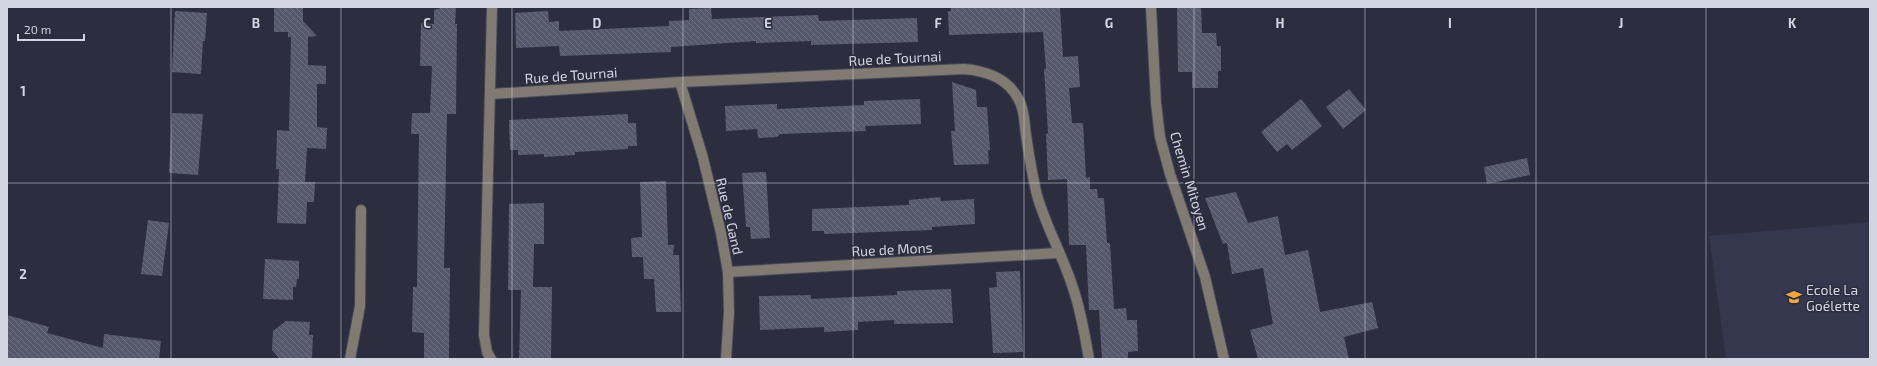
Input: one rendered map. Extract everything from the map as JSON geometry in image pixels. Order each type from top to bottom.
[{"type":"street","points":[[491,359],[487,352],[484,335],[492,7]]},
{"type":"street","name":"Chemin Mitoyen","points":[[1151,7],[1156,103],[1162,143],[1172,180],[1205,277],[1224,359]]},
{"type":"street","name":"Rue de Tournai","points":[[491,94],[680,82],[964,69],[991,74],[1001,79],[1012,90],[1019,100],[1024,112],[1028,147],[1038,196],[1047,226],[1073,288],[1089,359]]},
{"type":"street","name":"Rue de Gand","points":[[680,82],[703,158],[721,233],[728,272],[729,312],[726,359]]},
{"type":"street","points":[[350,359],[361,299],[361,210]]},
{"type":"street","name":"Rue de Mons","points":[[728,272],[1058,253]]},
{"type":"shaded area","name":"Ecole La Goélette","points":[[1870,222],[1870,359],[1726,359],[1709,236]]},
{"type":"building","points":[[274,7],[303,7],[303,21],[317,36],[308,37],[308,65],[326,66],[326,84],[317,84],[317,127],[327,128],[326,149],[307,148],[305,182],[315,182],[314,202],[307,202],[306,224],[277,223],[279,169],[276,169],[277,130],[289,131],[291,37],[288,37],[288,32],[274,32]]},
{"type":"building","points":[[444,7],[456,7],[455,24],[457,24],[456,114],[447,114],[444,268],[450,268],[449,359],[424,359],[424,333],[412,332],[413,287],[417,287],[419,134],[411,134],[412,113],[430,113],[432,66],[420,66],[421,23],[434,24],[434,10]]},
{"type":"building","points":[[951,7],[1060,7],[1063,57],[1078,56],[1080,87],[1069,88],[1072,123],[1083,123],[1086,178],[1090,177],[1090,189],[1097,189],[1098,198],[1104,198],[1107,243],[1110,243],[1114,309],[1126,308],[1127,320],[1137,320],[1138,351],[1128,352],[1128,359],[1102,359],[1099,310],[1089,310],[1086,245],[1069,245],[1067,179],[1048,180],[1046,134],[1048,133],[1044,69],[1046,69],[1043,32],[949,35],[948,11],[951,11]]},
{"type":"building","points":[[1177,7],[1201,7],[1202,33],[1216,33],[1217,46],[1221,46],[1221,71],[1218,71],[1218,88],[1192,88],[1192,72],[1178,72]]},
{"type":"building","points":[[711,8],[712,19],[818,15],[819,21],[917,18],[918,42],[811,45],[811,41],[756,43],[756,41],[671,47],[671,52],[560,56],[559,46],[516,48],[515,13],[548,11],[549,22],[559,21],[559,31],[669,26],[669,21],[689,20],[689,9]]},
{"type":"building","points":[[175,11],[207,13],[205,41],[203,41],[201,74],[172,72]]},
{"type":"building","points":[[952,82],[976,90],[977,107],[987,107],[990,150],[988,150],[989,164],[954,165],[951,131],[955,131]]},
{"type":"building","points":[[1349,89],[1366,110],[1343,129],[1326,107]]},
{"type":"building","points":[[920,99],[921,124],[865,126],[866,131],[780,134],[777,137],[758,138],[757,129],[726,131],[725,106],[777,104],[777,109],[864,105],[864,101]]},
{"type":"building","points":[[1301,99],[1322,126],[1292,150],[1287,144],[1277,152],[1261,132]]},
{"type":"building","points":[[172,113],[203,114],[198,175],[169,173]]},
{"type":"building","points":[[628,114],[628,123],[636,123],[637,146],[628,146],[628,149],[575,152],[575,155],[544,157],[544,154],[518,155],[518,150],[510,150],[509,120]]},
{"type":"building","points":[[1527,158],[1530,175],[1487,184],[1484,167]]},
{"type":"building","points":[[766,172],[770,238],[751,239],[750,227],[746,227],[742,173]]},
{"type":"building","points":[[666,181],[668,245],[674,245],[673,255],[679,255],[681,312],[656,312],[654,279],[644,279],[643,257],[632,257],[631,238],[642,237],[640,182]]},
{"type":"building","points":[[1236,192],[1248,223],[1278,216],[1285,255],[1308,250],[1320,312],[1372,302],[1378,328],[1344,337],[1349,359],[1258,359],[1250,330],[1273,324],[1263,268],[1232,274],[1227,243],[1223,244],[1205,198]]},
{"type":"building","points":[[940,197],[941,201],[974,199],[975,224],[932,227],[932,230],[824,234],[824,231],[812,231],[812,209],[909,205],[909,200]]},
{"type":"building","points":[[544,203],[544,244],[534,244],[533,287],[552,287],[551,359],[519,359],[521,290],[508,290],[509,204]]},
{"type":"building","points":[[148,220],[169,223],[162,276],[141,274]]},
{"type":"building","points":[[265,259],[299,261],[299,279],[297,279],[296,287],[293,287],[293,300],[263,299]]},
{"type":"building","points":[[1020,271],[1023,352],[993,353],[989,288],[997,287],[996,272]]},
{"type":"building","points":[[951,289],[953,323],[894,324],[894,320],[858,322],[858,330],[824,332],[824,327],[760,330],[759,296],[811,295],[811,299],[897,295],[897,291]]},
{"type":"building","points":[[7,315],[49,327],[47,333],[103,348],[104,334],[161,341],[159,359],[7,359]]},
{"type":"building","points":[[286,321],[310,322],[309,335],[313,335],[312,359],[280,359],[272,350],[273,331]]},
{"type":"place","name":"Ecole La Goélette","points":[[1794,297]]}]
